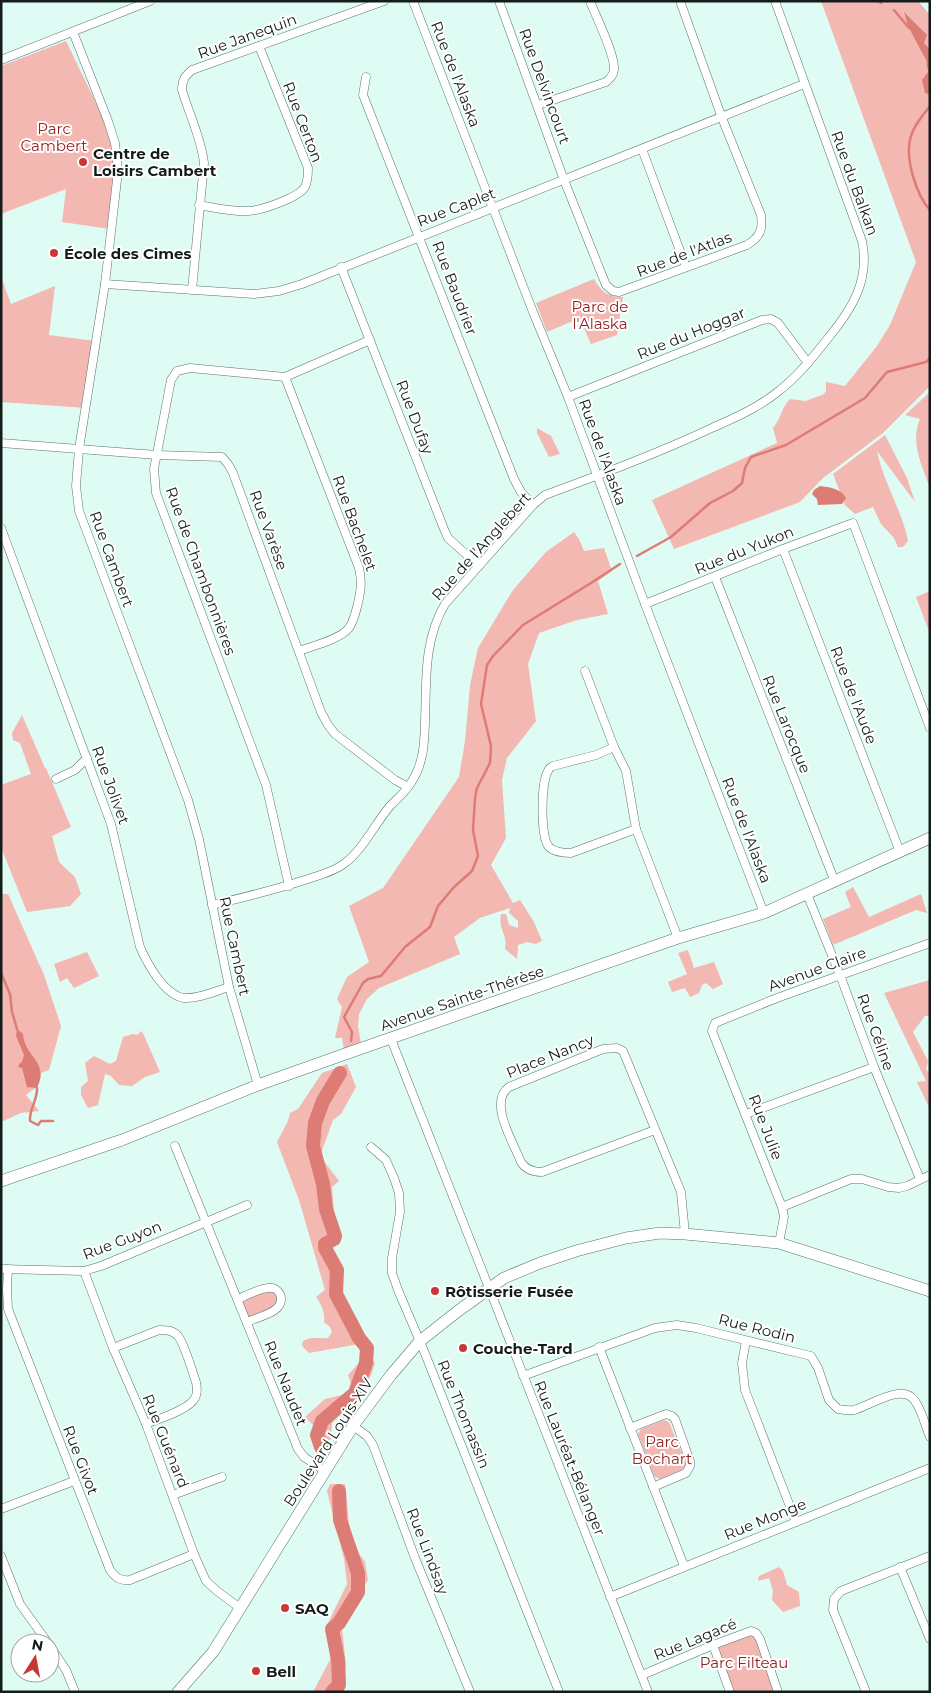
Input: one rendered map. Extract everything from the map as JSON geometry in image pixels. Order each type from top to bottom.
[{"type":"street","points":[[1,60],[150,1]]},
{"type":"street","name":"Rue Janequin","points":[[192,290],[204,169],[203,149],[182,90],[185,76],[192,70],[384,1]]},
{"type":"street","name":"Rue de l'Alaska","points":[[413,1],[492,208],[568,397],[645,604],[764,913]]},
{"type":"street","name":"Rue Delvincourt","points":[[499,1],[564,180]]},
{"type":"street","points":[[538,105],[606,82],[614,71],[613,58],[590,1]]},
{"type":"street","points":[[680,1],[722,118]]},
{"type":"street","name":"Rue du Balkan","points":[[597,476],[683,442],[762,403],[781,390],[808,363],[843,321],[858,292],[864,269],[865,256],[862,241],[775,1]]},
{"type":"street","name":"Rue Cambert","points":[[72,32],[108,121],[115,143],[117,161],[117,180],[105,284],[79,449],[76,486],[79,511],[188,800],[199,839],[229,987],[258,1085]]},
{"type":"street","name":"Rue Certon","points":[[199,205],[223,210],[250,211],[263,208],[298,194],[304,188],[308,168],[259,46]]},
{"type":"street","name":"Rue Baudrier","points":[[366,77],[363,95],[514,479],[521,492],[533,505]]},
{"type":"street","name":"Rue Caplet","points":[[105,284],[254,294],[279,291],[302,284],[804,84]]},
{"type":"street","name":"Rue de l'Atlas","points":[[564,180],[606,285],[613,291],[619,292],[629,289],[746,245],[756,239],[761,232],[763,224],[722,118]]},
{"type":"street","points":[[642,149],[686,267]]},
{"type":"street","name":"Rue Dufay","points":[[341,267],[448,538],[479,566]]},
{"type":"street","name":"Rue du Hoggar","points":[[568,397],[762,320],[771,319],[778,323],[808,363]]},
{"type":"street","name":"Rue de Chambonnières","points":[[289,886],[266,785],[156,493],[154,469],[171,380],[177,371],[190,368],[285,377],[370,340]]},
{"type":"street","name":"Rue Bachelet","points":[[285,377],[359,568],[362,588],[356,614],[348,629],[341,635],[299,651]]},
{"type":"street","name":"Rue Varèse","points":[[1,443],[157,455],[222,457],[233,473],[321,712],[328,725],[335,734],[395,780],[408,787]]},
{"type":"street","name":"Rue de l'Anglebert","points":[[212,905],[289,886],[333,871],[354,854],[390,806],[408,787],[416,774],[422,754],[427,656],[436,618],[444,604],[533,505],[545,495],[597,476]]},
{"type":"street","name":"Rue du Yukon","points":[[645,604],[782,549],[854,523],[930,728]]},
{"type":"street","name":"Rue Jolivet","points":[[1,528],[111,824],[140,947],[145,958],[163,985],[173,994],[185,998],[229,987]]},
{"type":"street","name":"Rue de l'Aude","points":[[782,549],[900,852]]},
{"type":"street","name":"Rue Larocque","points":[[714,577],[835,882]]},
{"type":"street","points":[[585,671],[614,747],[626,771],[636,829],[678,938]]},
{"type":"street","points":[[614,747],[596,755],[548,769],[543,800],[545,839],[550,847],[564,853],[571,853],[636,829]]},
{"type":"street","points":[[56,779],[75,770],[87,758]]},
{"type":"street","name":"Avenue Sainte-Thérèse","points":[[1,1181],[122,1140],[258,1085],[678,938],[764,913],[930,838]]},
{"type":"street","name":"Rue Céline","points":[[808,894],[874,1067],[920,1179]]},
{"type":"street","name":"Avenue Claire","points":[[715,1023],[930,943]]},
{"type":"street","name":"Rue Julie","points":[[715,1023],[712,1030],[782,1207],[784,1217],[779,1243]]},
{"type":"street","name":"Rue Lauréat-Bélanger","points":[[391,1039],[648,1692]]},
{"type":"street","name":"Place Nancy","points":[[655,1130],[542,1172],[536,1172],[525,1167],[521,1162],[501,1112],[502,1096],[504,1090],[509,1087],[603,1049],[617,1048],[623,1051],[681,1192],[686,1234]]},
{"type":"street","points":[[746,1114],[874,1067]]},
{"type":"street","name":"Rue Naudet","points":[[175,1146],[298,1449],[304,1457],[325,1471]]},
{"type":"street","name":"Rue Thomassin","points":[[370,1146],[386,1160],[399,1193],[400,1212],[392,1258],[392,1273],[559,1692]]},
{"type":"street","points":[[782,1207],[851,1179],[862,1179],[888,1187],[899,1188],[930,1175]]},
{"type":"street","name":"Rue Guyon","points":[[5,1269],[84,1271],[101,1266],[247,1205]]},
{"type":"street","name":"Boulevard Louis-XIV","points":[[178,1692],[213,1652],[353,1426],[391,1375],[420,1341],[504,1278],[576,1251],[626,1238],[660,1233],[779,1243],[930,1291]]},
{"type":"street","name":"Rue Givot","points":[[5,1269],[8,1309],[110,1570],[116,1578],[122,1581],[130,1580],[194,1554]]},
{"type":"street","name":"Rue Guénard","points":[[84,1271],[146,1424],[194,1554],[206,1581],[240,1608]]},
{"type":"street","points":[[238,1299],[270,1287],[277,1290],[281,1295],[281,1302],[278,1308],[247,1322]]},
{"type":"street","name":"Rue Rodin","points":[[523,1376],[655,1328],[677,1325],[812,1356],[829,1400],[838,1409],[853,1410],[893,1394],[908,1395],[914,1399],[930,1437]]},
{"type":"street","points":[[114,1348],[159,1330],[172,1332],[181,1341],[196,1382],[197,1394],[188,1406],[146,1424]]},
{"type":"street","points":[[746,1340],[742,1362],[746,1390],[796,1522]]},
{"type":"street","points":[[599,1347],[684,1566]]},
{"type":"street","points":[[630,1428],[666,1414],[675,1419],[690,1461],[690,1466],[686,1473],[653,1487]]},
{"type":"street","name":"Rue Lindsay","points":[[353,1426],[367,1436],[373,1445],[415,1558],[470,1692]]},
{"type":"street","name":"Rue Monge","points":[[610,1597],[930,1468]]},
{"type":"street","points":[[173,1495],[222,1477]]},
{"type":"street","points":[[1,1509],[74,1481]]},
{"type":"street","points":[[1,1556],[20,1604],[41,1633]]},
{"type":"street","points":[[866,1692],[833,1610],[834,1599],[841,1591],[930,1556]]},
{"type":"street","points":[[900,1567],[930,1639]]},
{"type":"street","name":"Rue Lagacé","points":[[642,1675],[751,1631],[756,1633],[760,1639],[778,1692]]},
{"type":"street","points":[[713,1645],[730,1692]]},
{"type":"street","points":[[60,1661],[75,1692]]},
{"type":"green space","points":[[821,1],[918,1],[930,15],[930,49],[924,43],[915,23],[905,13],[926,61],[928,73],[925,93],[930,95],[930,386],[883,433],[823,478],[800,502],[674,549],[652,500],[777,443],[773,428],[790,399],[806,401],[824,394],[826,382],[845,386],[877,346],[890,325],[916,262]]},
{"type":"green space","name":"Parc Cambert","points":[[66,41],[110,132],[115,157],[110,229],[62,222],[66,189],[1,214],[1,66]]},
{"type":"green space","points":[[1,277],[11,304],[55,286],[49,335],[95,341],[86,408],[1,402]]},
{"type":"green space","name":"Parc de l'Alaska","points":[[594,279],[606,293],[623,297],[617,335],[591,344],[580,318],[547,332],[536,303]]},
{"type":"green space","points":[[929,393],[930,488],[918,454],[916,436],[920,419],[905,415]]},
{"type":"green space","points":[[537,428],[551,436],[560,454],[549,457],[537,433]]},
{"type":"green space","points":[[885,435],[907,478],[915,502],[877,451],[908,541],[903,547],[898,547],[894,538],[881,524],[873,507],[855,514],[845,505],[833,474]]},
{"type":"green space","points":[[574,532],[584,551],[604,548],[612,571],[598,581],[608,614],[577,620],[539,633],[528,664],[536,721],[507,758],[502,780],[506,838],[491,865],[513,903],[520,900],[534,922],[542,941],[536,944],[527,942],[518,945],[517,959],[505,949],[506,944],[500,920],[501,914],[506,914],[509,925],[518,928],[518,921],[509,913],[510,908],[480,918],[454,937],[460,954],[379,988],[367,999],[359,1014],[358,1026],[361,1045],[344,1050],[342,1038],[335,1038],[342,1007],[337,999],[347,977],[369,962],[349,906],[383,888],[459,777],[465,741],[470,685],[478,648],[513,590],[546,552]]},
{"type":"green space","points":[[930,591],[930,634],[916,597]]},
{"type":"green space","points":[[22,715],[71,827],[52,836],[59,862],[75,877],[81,894],[70,906],[27,912],[1,847],[1,785],[31,774],[20,743],[13,740],[12,733]]},
{"type":"green space","points":[[853,887],[869,917],[921,894],[927,913],[916,910],[833,945],[823,919],[851,907],[845,892]]},
{"type":"green space","points":[[1,894],[8,894],[44,975],[61,1026],[49,1070],[41,1073],[39,1083],[26,1095],[39,1111],[21,1113],[1,1122]]},
{"type":"green space","points":[[688,950],[694,968],[714,962],[723,984],[713,989],[706,983],[702,985],[699,993],[690,997],[685,988],[672,992],[668,982],[687,974],[678,953]]},
{"type":"green space","points":[[87,952],[99,976],[74,988],[67,978],[60,982],[54,964]]},
{"type":"green space","points":[[930,980],[930,1016],[925,1016],[913,1032],[928,1061],[926,1069],[930,1075],[930,1109],[917,1082],[926,1081],[884,993]]},
{"type":"green space","points":[[142,1031],[160,1072],[145,1077],[132,1086],[119,1085],[111,1076],[105,1074],[98,1105],[88,1108],[81,1095],[81,1087],[88,1081],[85,1063],[94,1056],[110,1064],[116,1061],[123,1037],[133,1034],[137,1035]]},
{"type":"green space","points":[[347,1064],[356,1087],[341,1114],[333,1120],[320,1156],[339,1181],[332,1187],[336,1234],[330,1252],[341,1270],[343,1297],[359,1338],[359,1344],[309,1353],[302,1346],[303,1341],[312,1338],[328,1338],[332,1332],[330,1327],[324,1322],[323,1309],[316,1297],[325,1290],[299,1200],[277,1142],[290,1113],[298,1109],[322,1073]]},
{"type":"green space","points":[[262,1289],[277,1289],[281,1302],[247,1322],[238,1299]]},
{"type":"green space","points":[[368,1353],[375,1363],[359,1398],[352,1387],[348,1375]]},
{"type":"green space","points":[[342,1395],[350,1403],[332,1423],[331,1439],[320,1452],[314,1444],[313,1425],[305,1417],[325,1399]]},
{"type":"green space","name":"Parc Bochart","points":[[664,1420],[669,1422],[686,1464],[683,1469],[660,1479],[654,1476],[638,1434],[641,1429]]},
{"type":"green space","points":[[330,1484],[345,1484],[351,1542],[365,1562],[368,1580],[342,1628],[346,1665],[344,1692],[313,1692],[331,1658],[325,1629],[347,1584],[344,1559],[327,1491]]},
{"type":"green space","points":[[779,1567],[783,1571],[787,1585],[799,1592],[800,1606],[783,1612],[772,1600],[773,1591],[769,1578],[758,1581],[759,1576]]},
{"type":"green space","name":"Parc Filteau","points":[[756,1633],[778,1692],[730,1692],[713,1645]]},
{"type":"shaded area","points":[[904,12],[927,35],[924,43],[930,49],[930,95],[925,93],[922,80],[928,72],[926,60],[908,26]]},
{"type":"shaded area","points":[[820,486],[838,491],[846,498],[842,504],[818,505],[817,499],[812,494]]},
{"type":"shaded area","points":[[17,1029],[23,1034],[27,1048],[39,1065],[40,1079],[37,1088],[27,1087],[22,1068],[18,1067],[24,1055],[16,1036]]},
{"type":"waterway","points":[[894,10],[909,28]]},
{"type":"waterway","points":[[930,106],[912,132],[909,144],[910,164],[916,185],[930,210]]},
{"type":"waterway","points":[[637,556],[671,537],[710,503],[733,491],[742,483],[745,468],[751,457],[786,445],[865,398],[887,372],[926,362],[930,358]]},
{"type":"waterway","points":[[351,1041],[352,1032],[344,1017],[363,983],[368,979],[381,976],[405,947],[430,927],[438,906],[454,887],[472,871],[478,856],[473,830],[475,798],[477,788],[490,763],[491,746],[481,704],[487,665],[493,656],[523,625],[620,564]]},
{"type":"waterway","points":[[1,973],[10,994],[12,1012],[17,1029]]},
{"type":"waterway","points":[[321,1447],[317,1435],[322,1421],[355,1393],[366,1363],[367,1348],[359,1338],[336,1294],[337,1270],[325,1248],[325,1244],[334,1239],[335,1236],[326,1209],[323,1184],[313,1146],[315,1123],[323,1101],[340,1073]]},
{"type":"waterway","points":[[37,1088],[30,1121],[38,1125],[41,1121],[53,1121]]},
{"type":"waterway","points":[[332,1692],[339,1685],[338,1660],[332,1629],[339,1623],[358,1592],[358,1573],[340,1520],[339,1491]]},
{"type":"place","name":"Centre de Loisirs Cambert","points":[[83,162]]},
{"type":"place","name":"École des Cimes","points":[[54,253]]},
{"type":"place","name":"Rôtisserie Fusée","points":[[435,1291]]},
{"type":"place","name":"Couche-Tard","points":[[463,1348]]},
{"type":"place","name":"SAQ","points":[[285,1608]]},
{"type":"place","name":"Bell","points":[[256,1671]]}]
